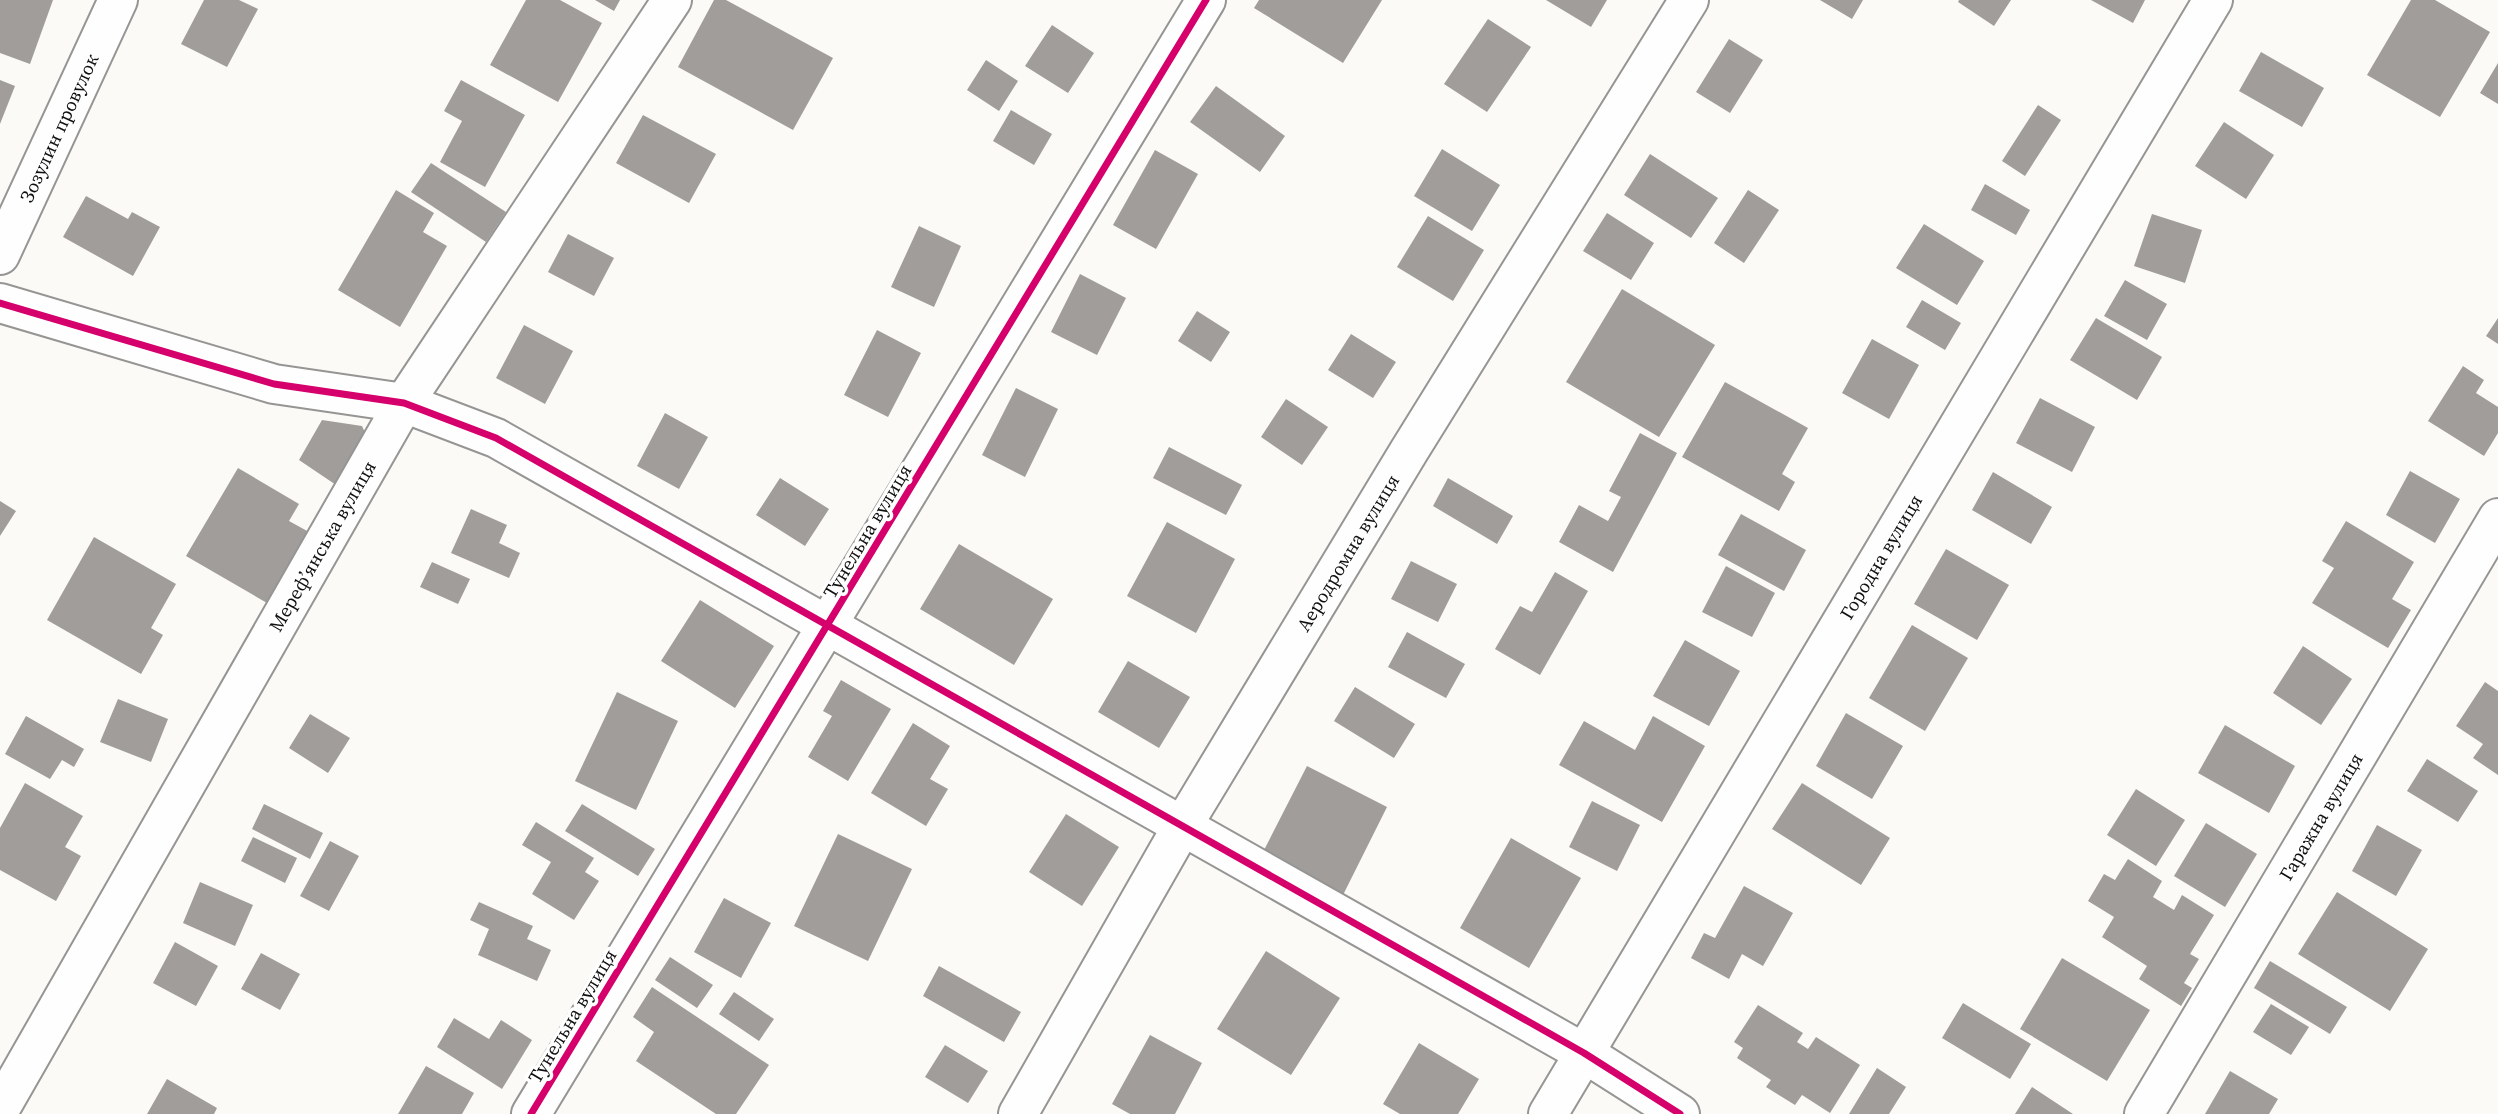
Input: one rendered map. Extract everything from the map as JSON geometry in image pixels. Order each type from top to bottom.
[{"type":"street","name":"Зозулин провулок","points":[[0,255],[118,0]]},
{"type":"street","name":"Мерефʼянська вулиця","points":[[0,1109],[404,403],[672,0]]},
{"type":"street","name":"Тунельна вулиця","points":[[531,1114],[1206,0]]},
{"type":"street","name":"Аеродромна вулиця","points":[[1018,1114],[1183,825],[1409,451],[1689,0]]},
{"type":"street","name":"Городна вулиця","points":[[1548,1114],[2213,0]]},
{"type":"street","points":[[0,303],[274,384],[404,403],[496,438],[1584,1053],[1680,1114]]},
{"type":"street","name":"Гаражна вулиця","points":[[2144,1114],[2498,518]]},
{"type":"building","points":[[0,0],[53,0],[30,64],[0,53]]},
{"type":"building","points":[[204,0],[239,0],[258,9],[227,67],[181,44]]},
{"type":"building","points":[[526,0],[560,0],[602,23],[558,102],[490,65]]},
{"type":"building","points":[[595,0],[620,0],[614,11]]},
{"type":"building","points":[[714,0],[726,0],[833,58],[793,130],[678,67]]},
{"type":"building","points":[[1259,0],[1382,0],[1343,63],[1254,8]]},
{"type":"building","points":[[1546,0],[1607,0],[1591,27]]},
{"type":"building","points":[[1820,0],[1863,0],[1852,19]]},
{"type":"building","points":[[2011,0],[1994,26],[1958,2]]},
{"type":"building","points":[[2091,0],[2145,0],[2133,23]]},
{"type":"building","points":[[2411,0],[2435,0],[2490,32],[2440,117],[2367,75]]},
{"type":"building","points":[[1488,19],[1531,47],[1487,112],[1444,84]]},
{"type":"building","points":[[1052,25],[1094,53],[1068,93],[1025,66]]},
{"type":"building","points":[[1729,39],[1763,60],[1730,113],[1696,92]]},
{"type":"building","points":[[2261,52],[2324,88],[2302,127],[2239,91]]},
{"type":"building","points":[[986,60],[1018,81],[999,111],[967,90]]},
{"type":"building","points":[[2498,63],[2498,104],[2480,93]]},
{"type":"building","points":[[0,80],[15,86],[0,124]]},
{"type":"building","points":[[461,80],[525,115],[485,187],[440,162],[462,121],[444,111]]},
{"type":"building","points":[[1216,86],[1285,136],[1260,172],[1190,122]]},
{"type":"building","points":[[2038,105],[2061,120],[2025,176],[2002,161]]},
{"type":"building","points":[[1011,110],[1052,134],[1034,165],[993,141]]},
{"type":"building","points":[[643,115],[716,154],[689,203],[616,163]]},
{"type":"building","points":[[2224,122],[2274,155],[2246,199],[2195,166]]},
{"type":"building","points":[[1442,149],[1500,185],[1472,231],[1414,196]]},
{"type":"building","points":[[1155,150],[1198,174],[1156,249],[1113,225]]},
{"type":"building","points":[[1650,154],[1718,198],[1691,238],[1624,195]]},
{"type":"building","points":[[431,163],[506,212],[486,242],[411,192]]},
{"type":"building","points":[[1985,184],[2030,210],[2016,235],[1971,210]]},
{"type":"building","points":[[396,190],[434,213],[423,232],[447,246],[400,327],[338,290]]},
{"type":"building","points":[[1748,190],[1779,210],[1744,263],[1714,243]]},
{"type":"building","points":[[86,196],[128,219],[132,212],[160,227],[133,276],[63,237]]},
{"type":"building","points":[[1607,213],[1654,243],[1631,280],[1583,251]]},
{"type":"building","points":[[2152,214],[2202,230],[2185,283],[2134,266]]},
{"type":"building","points":[[1428,216],[1484,250],[1453,301],[1397,267]]},
{"type":"building","points":[[1924,224],[1984,261],[1957,305],[1896,268]]},
{"type":"building","points":[[919,226],[961,246],[934,307],[891,287]]},
{"type":"building","points":[[568,234],[614,258],[594,296],[548,272]]},
{"type":"building","points":[[1080,274],[1126,298],[1097,355],[1051,332]]},
{"type":"building","points":[[2125,280],[2167,304],[2147,340],[2104,316]]},
{"type":"building","points":[[1622,289],[1715,345],[1659,437],[1566,382]]},
{"type":"building","points":[[1922,300],[1961,323],[1945,350],[1906,327]]},
{"type":"building","points":[[1197,311],[1230,332],[1211,362],[1178,341]]},
{"type":"building","points":[[2096,318],[2162,357],[2137,400],[2070,360]]},
{"type":"building","points":[[2498,318],[2498,344],[2486,336]]},
{"type":"building","points":[[524,325],[573,351],[545,404],[496,378]]},
{"type":"building","points":[[877,330],[921,353],[888,417],[844,395]]},
{"type":"building","points":[[1351,334],[1396,362],[1373,398],[1328,370]]},
{"type":"building","points":[[1872,339],[1919,365],[1889,419],[1842,393]]},
{"type":"building","points":[[2463,366],[2484,380],[2476,393],[2498,407],[2498,433],[2484,456],[2428,421]]},
{"type":"building","points":[[1725,382],[1808,428],[1782,474],[1795,482],[1779,511],[1682,457]]},
{"type":"building","points":[[1016,388],[1058,409],[1025,477],[982,455]]},
{"type":"building","points":[[2040,398],[2095,427],[2072,472],[2016,443]]},
{"type":"building","points":[[1286,399],[1328,427],[1302,465],[1261,437]]},
{"type":"building","points":[[665,413],[708,437],[679,489],[637,466]]},
{"type":"building","points":[[322,420],[362,426],[369,441],[342,489],[299,460]]},
{"type":"building","points":[[1640,433],[1677,453],[1613,572],[1559,542],[1579,505],[1608,521],[1621,497],[1609,491]]},
{"type":"building","points":[[1169,447],[1242,485],[1226,515],[1153,478]]},
{"type":"building","points":[[238,468],[299,504],[289,521],[309,532],[267,603],[186,556]]},
{"type":"building","points":[[2410,471],[2460,499],[2435,543],[2386,515]]},
{"type":"building","points":[[1993,472],[2052,507],[2031,544],[1972,510]]},
{"type":"building","points":[[780,478],[829,509],[805,546],[756,515]]},
{"type":"building","points":[[1448,478],[1513,516],[1497,544],[1433,506]]},
{"type":"building","points":[[0,501],[16,511],[0,536]]},
{"type":"building","points":[[471,509],[507,525],[499,543],[520,553],[509,578],[451,553]]},
{"type":"building","points":[[1741,514],[1806,550],[1784,591],[1718,555]]},
{"type":"building","points":[[2346,521],[2414,562],[2392,599],[2411,610],[2388,648],[2312,603],[2334,568],[2322,561]]},
{"type":"building","points":[[1167,522],[1235,559],[1196,633],[1127,596]]},
{"type":"building","points":[[94,537],[176,584],[151,628],[163,635],[141,674],[47,620]]},
{"type":"building","points":[[959,544],[1053,599],[1014,665],[920,609]]},
{"type":"building","points":[[1946,549],[2009,585],[1977,640],[1914,604]]},
{"type":"building","points":[[1411,561],[1457,584],[1438,622],[1391,599]]},
{"type":"building","points":[[432,562],[470,579],[458,604],[420,587]]},
{"type":"building","points":[[1726,566],[1775,593],[1752,637],[1702,612]]},
{"type":"building","points":[[1555,572],[1588,591],[1540,675],[1495,649],[1520,606],[1532,612]]},
{"type":"building","points":[[700,600],[774,646],[735,708],[661,661]]},
{"type":"building","points":[[1912,625],[1968,658],[1925,731],[1869,698]]},
{"type":"building","points":[[1407,632],[1465,664],[1446,698],[1388,667]]},
{"type":"building","points":[[1685,640],[1740,671],[1709,726],[1653,696]]},
{"type":"building","points":[[2303,646],[2352,679],[2321,725],[2273,693]]},
{"type":"building","points":[[1128,661],[1190,697],[1159,748],[1098,712]]},
{"type":"building","points":[[841,680],[891,709],[848,781],[808,757],[832,716],[823,711]]},
{"type":"building","points":[[2485,682],[2498,691],[2498,775],[2473,758],[2483,744],[2456,726]]},
{"type":"building","points":[[1355,687],[1415,724],[1394,758],[1334,721]]},
{"type":"building","points":[[617,692],[678,721],[636,810],[575,781]]},
{"type":"building","points":[[118,699],[168,719],[151,762],[100,742]]},
{"type":"building","points":[[1846,713],[1903,746],[1872,799],[1816,766]]},
{"type":"building","points":[[310,714],[350,738],[328,773],[289,748]]},
{"type":"building","points":[[26,716],[84,749],[74,767],[62,760],[50,779],[5,754]]},
{"type":"building","points":[[1653,716],[1705,746],[1662,822],[1559,765],[1584,721],[1635,750]]},
{"type":"building","points":[[913,723],[950,746],[930,779],[948,789],[926,826],[871,793]]},
{"type":"building","points":[[2225,725],[2295,766],[2269,813],[2198,773]]},
{"type":"building","points":[[2427,759],[2478,791],[2458,822],[2407,791]]},
{"type":"building","points":[[1307,766],[1387,807],[1343,895],[1262,854]]},
{"type":"building","points":[[25,783],[83,816],[65,847],[81,856],[56,901],[0,870],[0,828]]},
{"type":"building","points":[[1802,783],[1890,838],[1861,885],[1772,829]]},
{"type":"building","points":[[2136,789],[2185,820],[2156,866],[2107,835]]},
{"type":"building","points":[[1592,801],[1640,825],[1617,871],[1569,847]]},
{"type":"building","points":[[264,804],[323,833],[310,859],[252,829]]},
{"type":"building","points":[[582,804],[655,849],[638,876],[565,831]]},
{"type":"building","points":[[1066,814],[1119,847],[1082,906],[1029,872]]},
{"type":"building","points":[[536,822],[594,858],[585,872],[599,881],[574,920],[532,894],[551,862],[522,845]]},
{"type":"building","points":[[2206,823],[2257,854],[2225,907],[2174,876]]},
{"type":"building","points":[[2377,825],[2422,850],[2396,896],[2352,871]]},
{"type":"building","points":[[838,834],[912,869],[868,961],[794,926]]},
{"type":"building","points":[[253,837],[297,858],[285,883],[241,861]]},
{"type":"building","points":[[1511,838],[1581,878],[1529,968],[1460,928]]},
{"type":"building","points":[[330,841],[359,856],[329,911],[300,896]]},
{"type":"building","points":[[2128,859],[2162,881],[2153,897],[2174,910],[2182,895],[2214,915],[2190,954],[2199,959],[2184,983],[2192,988],[2181,1006],[2139,979],[2147,966],[2102,937],[2114,917],[2088,901],[2104,874],[2115,880]]},
{"type":"building","points":[[200,882],[253,905],[235,946],[183,923]]},
{"type":"building","points":[[1744,886],[1793,913],[1763,966],[1742,954],[1729,979],[1691,958],[1704,933],[1715,938]]},
{"type":"building","points":[[2337,892],[2428,949],[2390,1011],[2298,954]]},
{"type":"building","points":[[724,898],[771,923],[741,978],[694,952]]},
{"type":"building","points":[[479,902],[533,926],[527,939],[551,950],[537,981],[478,955],[489,929],[470,920]]},
{"type":"building","points":[[175,942],[218,966],[196,1006],[153,983]]},
{"type":"building","points":[[1266,951],[1340,998],[1291,1075],[1217,1029]]},
{"type":"building","points":[[261,953],[300,974],[280,1010],[241,989]]},
{"type":"building","points":[[670,957],[713,985],[697,1008],[655,980]]},
{"type":"building","points":[[2062,958],[2150,1010],[2107,1081],[2020,1029]]},
{"type":"building","points":[[2270,961],[2347,1007],[2330,1034],[2254,988]]},
{"type":"building","points":[[939,966],[1021,1012],[1004,1042],[923,996]]},
{"type":"building","points":[[652,987],[769,1065],[736,1114],[716,1114],[636,1061],[654,1032],[633,1017]]},
{"type":"building","points":[[734,992],[774,1019],[759,1041],[719,1014]]},
{"type":"building","points":[[1963,1003],[2031,1044],[2010,1079],[1942,1038]]},
{"type":"building","points":[[2271,1004],[2309,1027],[2291,1055],[2253,1032]]},
{"type":"building","points":[[1758,1005],[1803,1033],[1797,1042],[1808,1049],[1816,1037],[1860,1065],[1830,1113],[1802,1095],[1795,1105],[1766,1087],[1771,1080],[1737,1058],[1743,1048],[1734,1042]]},
{"type":"building","points":[[454,1018],[489,1039],[501,1020],[532,1040],[502,1089],[437,1047]]},
{"type":"building","points":[[1150,1035],[1202,1063],[1175,1114],[1130,1114],[1112,1104]]},
{"type":"building","points":[[1419,1043],[1479,1079],[1458,1114],[1400,1114],[1383,1104]]},
{"type":"building","points":[[945,1045],[988,1071],[968,1103],[925,1077]]},
{"type":"building","points":[[426,1066],[474,1093],[462,1114],[398,1114]]},
{"type":"building","points":[[1877,1068],[1906,1087],[1889,1114],[1849,1114]]},
{"type":"building","points":[[2230,1071],[2278,1099],[2269,1114],[2205,1114]]},
{"type":"building","points":[[167,1079],[217,1108],[214,1114],[147,1114]]},
{"type":"building","points":[[2032,1087],[2073,1114],[2015,1114]]},
{"type":"cycle path","points":[[531,1114],[1206,0]]},
{"type":"cycle path","points":[[0,303],[274,384],[404,403],[496,438],[1584,1053],[1680,1114]]}]
